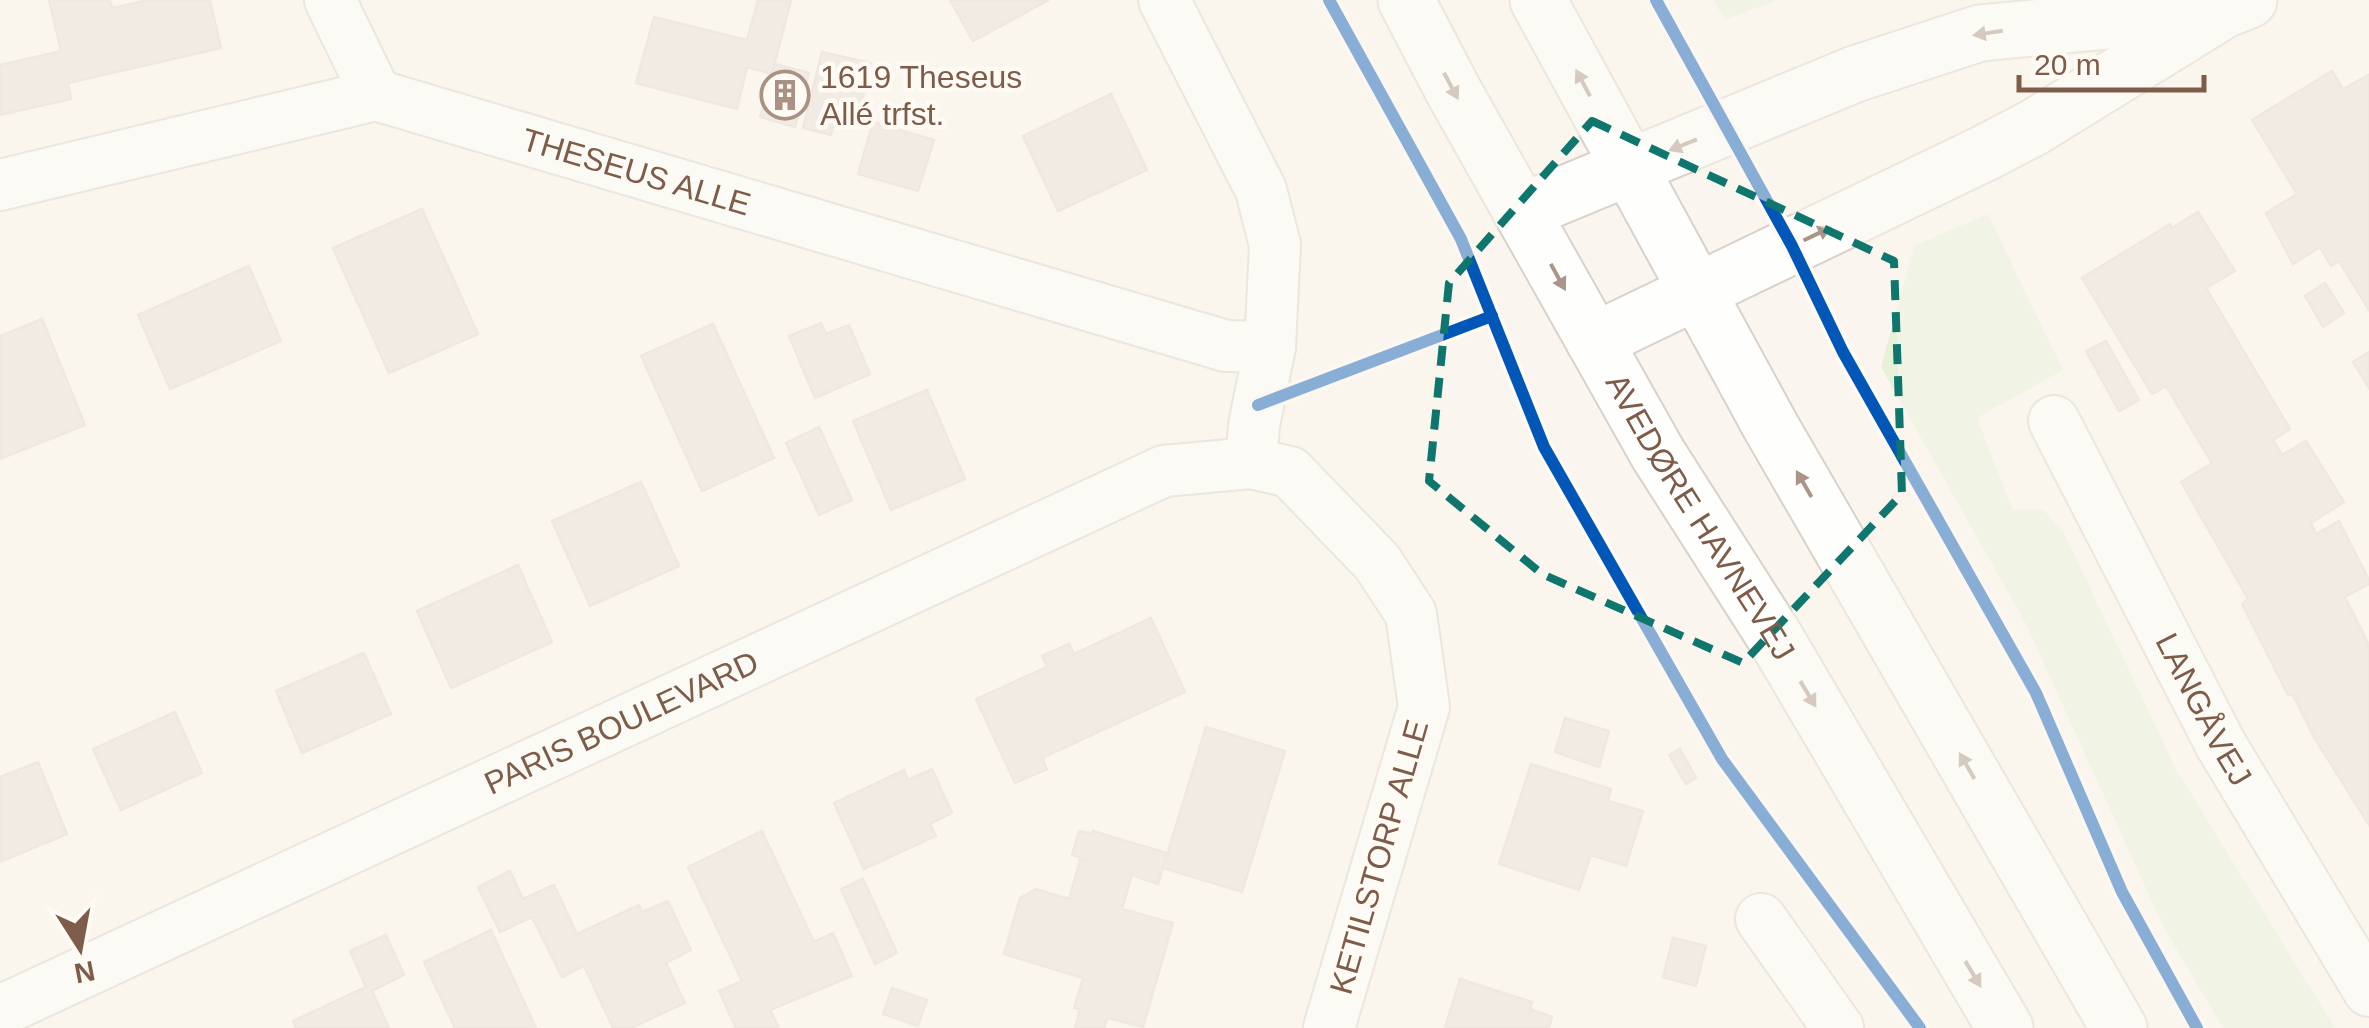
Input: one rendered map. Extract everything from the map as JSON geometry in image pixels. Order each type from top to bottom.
[{"type":"street","points":[[0,185],[376,94],[330,0]]},
{"type":"street","points":[[1164,0],[1261,190],[1275,245],[1270,347],[1254,425],[1251,463]]},
{"type":"street","name":"AVEDØRE HAVNEVEJ","points":[[1406,0],[1658,454],[1773,634],[2005,1028]]},
{"type":"street","points":[[1538,0],[1771,427],[2119,1028]]},
{"type":"street","points":[[1522,212],[1856,74],[1980,33],[2236,5]]},
{"type":"street","points":[[1594,342],[2033,128],[2236,5]]},
{"type":"street","name":"THESEUS ALLE","points":[[376,94],[1226,346],[1270,347]]},
{"type":"street","name":"LANGÅVEJ","points":[[2054,421],[2221,745],[2369,991]]},
{"type":"street","name":"PARIS BOULEVARD","points":[[0,1010],[1164,471],[1251,463]]},
{"type":"street","name":"KETILSTORP ALLE","points":[[1251,463],[1290,472],[1377,562],[1411,614],[1424,707],[1329,1028]]},
{"type":"street","points":[[1761,919],[1838,1028]]},
{"type":"highlighted area","points":[[1592,121],[1894,261],[1902,494],[1743,663],[1542,574],[1429,481],[1449,283]]},
{"type":"green space","points":[[1713,0],[1777,0],[1725,20]]},
{"type":"green space","points":[[1988,214],[2063,370],[1977,418],[2013,510],[2043,509],[2065,535],[2176,769],[2335,1028],[2223,1028],[2163,926],[2026,624],[1881,367],[1914,246]]},
{"type":"building","points":[[49,0],[110,0],[112,8],[149,0],[210,0],[221,48],[68,83],[71,99],[0,115],[0,65],[61,51]]},
{"type":"building","points":[[758,0],[791,0],[772,74],[747,67],[737,109],[636,83],[654,17],[747,40]]},
{"type":"building","points":[[950,0],[1049,0],[973,41]]},
{"type":"building","points":[[822,52],[871,63],[860,109],[838,104],[831,135],[803,128]]},
{"type":"building","name":"1619 Theseus Allé trfst.","points":[[775,64],[809,73],[795,127],[760,117]]},
{"type":"building","points":[[2332,71],[2343,89],[2368,75],[2369,78],[2369,310],[2339,261],[2331,266],[2320,247],[2293,264],[2266,213],[2297,194],[2252,120]]},
{"type":"building","points":[[1111,94],[1147,170],[1058,211],[1023,136]]},
{"type":"building","points":[[873,122],[934,140],[918,191],[858,174]]},
{"type":"building","points":[[422,209],[478,334],[389,373],[333,248]]},
{"type":"building","points":[[2198,212],[2235,271],[2206,288],[2290,429],[2273,440],[2282,455],[2306,441],[2344,502],[2311,523],[2316,534],[2339,521],[2369,580],[2369,584],[2345,597],[2369,645],[2369,825],[2315,739],[2293,695],[2288,695],[2242,604],[2248,599],[2181,482],[2212,463],[2166,386],[2152,394],[2082,278],[2170,224],[2172,228]]},
{"type":"building","points":[[249,266],[281,341],[170,389],[138,315]]},
{"type":"building","points":[[2325,283],[2344,313],[2323,327],[2305,296]]},
{"type":"building","points":[[42,319],[85,425],[0,459],[0,336]]},
{"type":"building","points":[[821,323],[826,334],[849,325],[870,374],[815,398],[789,336]]},
{"type":"building","points":[[713,324],[774,458],[702,491],[641,356]]},
{"type":"building","points":[[2106,341],[2139,400],[2119,411],[2086,351]]},
{"type":"building","points":[[2369,352],[2369,388],[2353,362]]},
{"type":"building","points":[[927,390],[965,479],[891,510],[853,421]]},
{"type":"building","points":[[819,427],[852,500],[819,515],[786,443]]},
{"type":"building","points":[[641,482],[679,566],[590,606],[552,521]]},
{"type":"building","points":[[518,565],[552,642],[451,688],[417,611]]},
{"type":"building","points":[[1151,618],[1185,692],[1042,758],[1047,769],[1015,783],[976,699],[1047,667],[1042,656],[1069,644],[1074,654]]},
{"type":"building","points":[[364,653],[391,714],[302,753],[276,691]]},
{"type":"building","points":[[175,712],[202,773],[121,810],[93,749]]},
{"type":"building","points":[[1565,718],[1609,731],[1599,767],[1555,752]]},
{"type":"building","points":[[1206,727],[1285,751],[1242,892],[1163,868]]},
{"type":"building","points":[[1680,749],[1696,778],[1686,784],[1669,755]]},
{"type":"building","points":[[38,762],[67,834],[0,862],[0,777]]},
{"type":"building","points":[[1531,764],[1611,789],[1608,801],[1643,811],[1626,866],[1591,855],[1579,890],[1499,864]]},
{"type":"building","points":[[932,769],[952,813],[930,824],[936,836],[864,869],[834,803],[904,770],[908,780]]},
{"type":"building","points":[[762,831],[814,942],[833,933],[852,976],[770,1010],[779,1028],[736,1028],[719,991],[742,981],[688,867]]},
{"type":"building","points":[[1079,831],[1093,831],[1167,853],[1158,884],[1132,875],[1122,909],[1173,923],[1143,1027],[1107,1018],[1104,1028],[1075,1028],[1080,1009],[1074,1008],[1083,978],[1004,954],[1020,898],[1036,889],[1069,899],[1080,860],[1086,859],[1072,855]]},
{"type":"building","points":[[510,871],[523,899],[554,885],[577,934],[639,905],[642,912],[668,901],[691,950],[666,963],[685,1003],[631,1028],[613,1028],[584,966],[562,977],[532,917],[500,932],[478,887]]},
{"type":"building","points":[[863,879],[897,953],[875,964],[841,889]]},
{"type":"building","points":[[491,930],[536,1028],[455,1028],[424,962]]},
{"type":"building","points":[[386,935],[404,975],[372,991],[389,1028],[296,1028],[293,1021],[366,987],[350,951]]},
{"type":"building","points":[[1673,938],[1706,946],[1696,986],[1663,977]]},
{"type":"building","points":[[1460,979],[1532,1002],[1530,1009],[1552,1017],[1549,1028],[1445,1028]]},
{"type":"building","points":[[892,988],[927,1000],[918,1026],[883,1014]]},
{"type":"cycle path","points":[[1329,0],[1461,239],[1544,447],[1722,759],[1920,1028]]},
{"type":"cycle path","points":[[1656,0],[1792,246],[1843,352],[2036,693],[2122,892],[2197,1028]]},
{"type":"cycle path","points":[[1258,405],[1492,316]]},
{"type":"place","name":"1619 Theseus Allé trfst.","points":[[785,95]]}]
